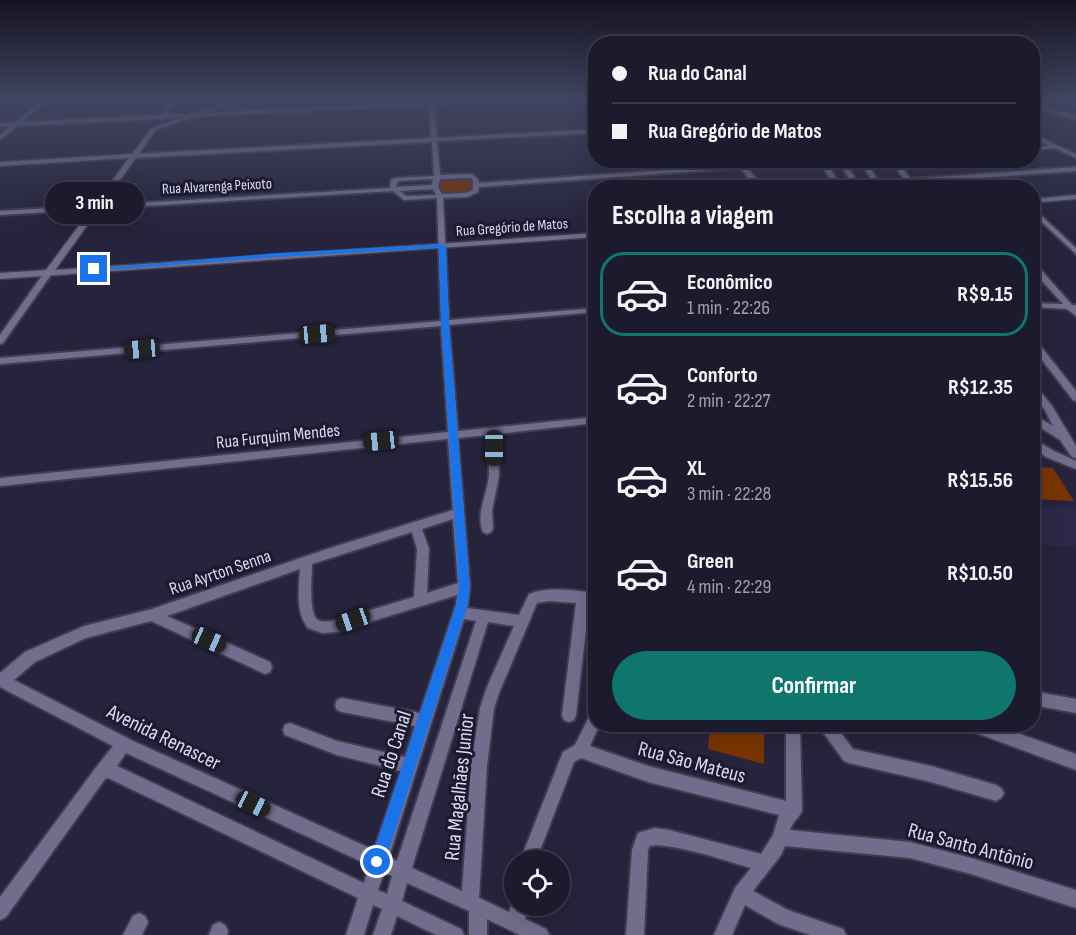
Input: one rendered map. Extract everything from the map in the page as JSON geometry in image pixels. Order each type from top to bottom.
[{"type":"street","points":[[0,341],[144,143]]},
{"type":"street","points":[[0,164],[384,143]]},
{"type":"street","points":[[433,143],[437,177],[435,187],[440,196]]},
{"type":"street","points":[[1046,143],[1076,156]]},
{"type":"street","points":[[1040,148],[1056,147]]},
{"type":"street","points":[[477,185],[680,168]]},
{"type":"street","points":[[744,168],[754,180]]},
{"type":"street","points":[[955,180],[1076,169]]},
{"type":"street","points":[[472,176],[477,185],[473,194],[404,198],[400,192],[395,190],[394,180],[397,179],[437,177],[472,176]]},
{"type":"street","name":"Rua Alvarenga Peixoto","points":[[0,213],[435,187]]},
{"type":"street","name":"Rua do Canal","points":[[355,935],[460,613],[464,587],[445,323],[440,196]]},
{"type":"street","points":[[1040,200],[1076,198]]},
{"type":"street","points":[[1040,217],[1076,252]]},
{"type":"street","name":"Rua Gregório de Matos","points":[[0,276],[276,255],[588,236]]},
{"type":"street","points":[[1040,273],[1073,307],[1076,314]]},
{"type":"street","points":[[1040,305],[1073,307]]},
{"type":"street","points":[[0,361],[588,311]]},
{"type":"street","points":[[1040,351],[1076,398]]},
{"type":"street","points":[[1040,397],[1076,454]]},
{"type":"street","name":"Rua Furquim Mendes","points":[[0,482],[588,421]]},
{"type":"street","points":[[1040,422],[1064,438]]},
{"type":"street","points":[[487,529],[486,511],[494,476],[492,430]]},
{"type":"street","points":[[1040,447],[1076,465]]},
{"type":"street","name":"Rua Ayrton Senna","points":[[1,681],[30,657],[65,639],[152,615],[327,554],[459,513]]},
{"type":"street","points":[[416,527],[423,549],[420,599]]},
{"type":"street","points":[[306,562],[305,606],[309,620],[321,628],[337,626],[464,587]]},
{"type":"street","points":[[460,613],[524,616],[533,598],[540,595],[588,598]]},
{"type":"street","points":[[569,715],[588,609]]},
{"type":"street","points":[[152,615],[265,667]]},
{"type":"street","points":[[382,935],[484,615]]},
{"type":"street","name":"Rua Magalhães Junior","points":[[478,935],[474,905],[479,765],[488,708],[524,616]]},
{"type":"street","name":"Avenida Renascer","points":[[1,681],[124,744],[540,935]]},
{"type":"street","points":[[1040,699],[1076,706]]},
{"type":"street","points":[[342,705],[424,721]]},
{"type":"street","points":[[290,730],[338,748],[409,765]]},
{"type":"street","points":[[532,850],[568,757],[580,750],[589,732]]},
{"type":"street","points":[[723,935],[741,894],[765,863],[781,837],[784,821],[794,811],[793,732]]},
{"type":"street","points":[[830,732],[849,756],[854,758],[879,761],[996,793]]},
{"type":"street","points":[[993,732],[1076,762]]},
{"type":"street","points":[[0,911],[124,744]]},
{"type":"street","name":"Rua São Mateus","points":[[580,750],[648,774],[794,811]]},
{"type":"street","points":[[104,771],[110,770],[449,934]]},
{"type":"street","points":[[635,935],[640,850],[644,839],[655,836],[669,838],[765,863]]},
{"type":"street","name":"Rua Santo Antônio","points":[[781,837],[910,850],[971,866],[1076,899]]},
{"type":"street","points":[[741,894],[784,918],[837,935]]},
{"type":"street","points":[[515,924],[517,916]]},
{"type":"shaded area","points":[[471,178],[474,187],[472,193],[443,195],[440,180]]},
{"type":"shaded area","points":[[1040,467],[1053,468],[1074,501],[1040,499]]},
{"type":"shaded area","points":[[1040,502],[1043,506],[1076,508],[1076,547],[1040,545],[1040,532],[1043,532],[1040,527]]},
{"type":"shaded area","points":[[709,732],[764,732],[764,764],[708,749]]},
{"type":"route","points":[[94,269],[276,255],[442,246],[452,434],[464,587],[462,605],[377,862]]}]
